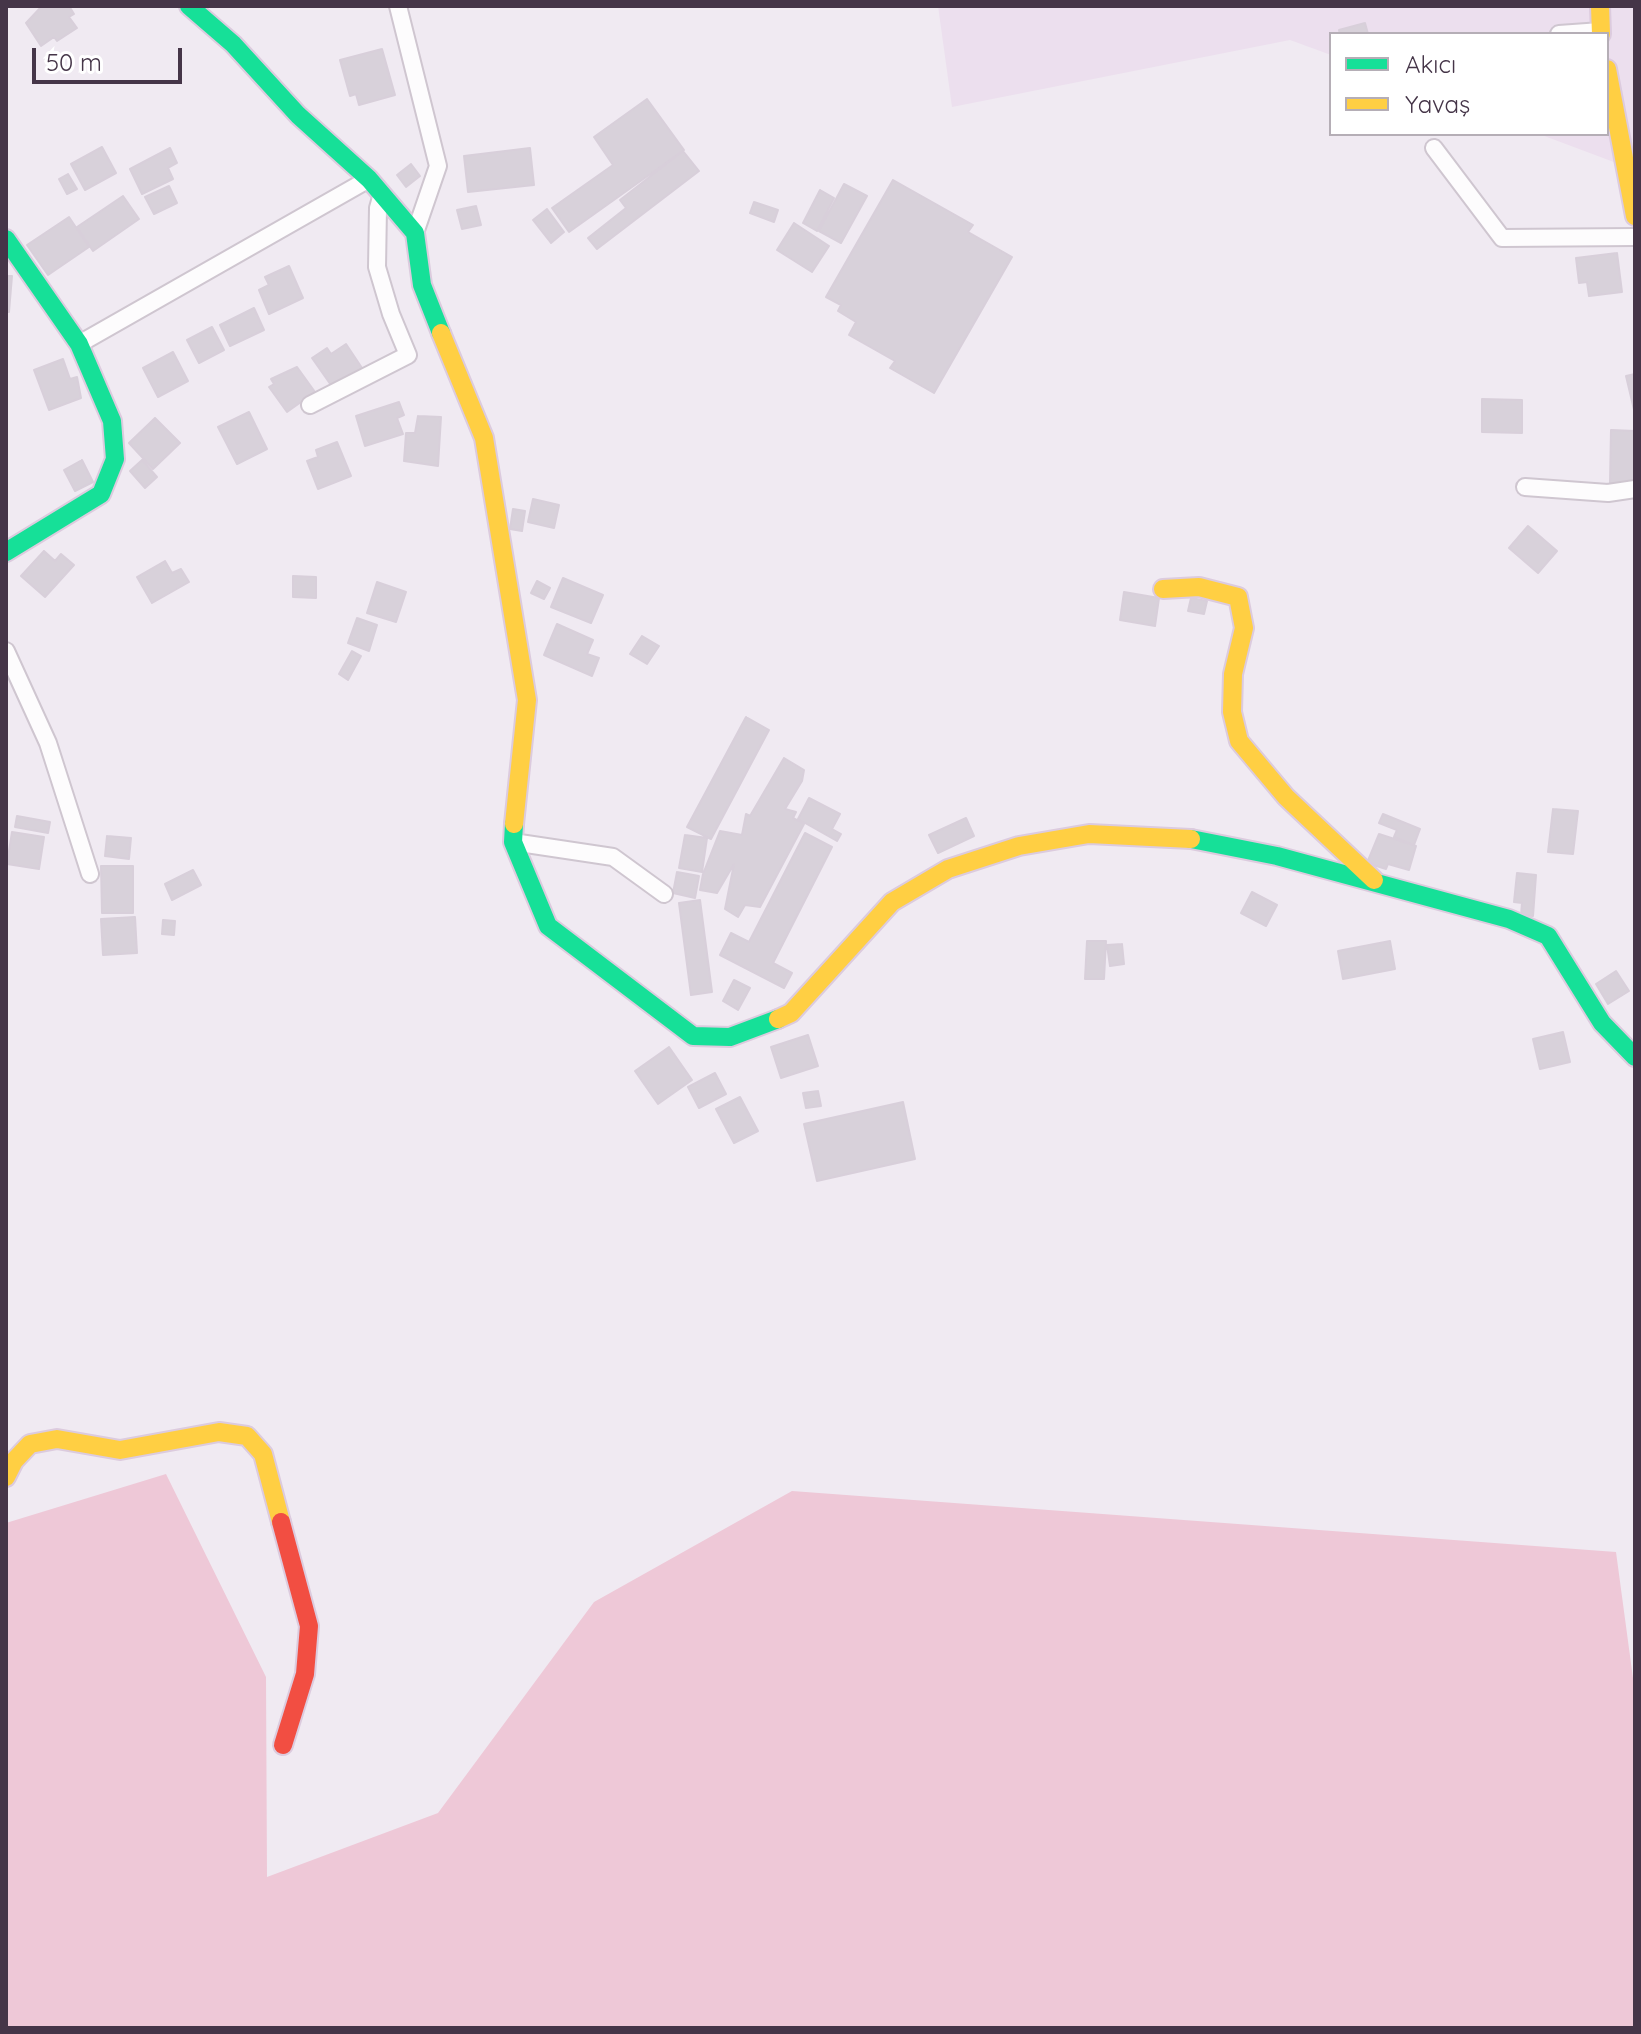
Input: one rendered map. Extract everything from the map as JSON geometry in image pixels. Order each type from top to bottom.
[{"type":"street","points":[[189,6],[233,44],[298,115],[369,179],[415,233]]},
{"type":"street","points":[[398,6],[438,166],[415,233],[422,285],[484,438],[527,700],[518,763],[513,842],[531,894],[548,926],[693,1036],[730,1037],[757,1030],[791,1013],[892,902],[948,869],[1019,846],[1089,834],[1180,837],[1277,856],[1375,881],[1509,919],[1548,936],[1602,1023],[1635,1057]]},
{"type":"street","points":[[1600,6],[1601,32]]},
{"type":"street","points":[[1609,80],[1635,216]]},
{"type":"street","points":[[1434,148],[1502,238],[1635,237]]},
{"type":"street","points":[[79,344],[369,179]]},
{"type":"street","points":[[310,405],[408,355],[377,267],[378,208],[382,194]]},
{"type":"street","points":[[6,239],[79,344],[112,421],[115,459],[101,494],[6,552]]},
{"type":"street","points":[[1525,487],[1608,493],[1635,489]]},
{"type":"street","points":[[1163,589],[1199,587],[1238,597],[1244,628],[1233,674],[1232,712],[1239,741],[1286,797],[1375,881]]},
{"type":"street","points":[[6,651],[48,743],[90,874]]},
{"type":"street","points":[[513,842],[613,857],[664,894]]},
{"type":"street","points":[[6,1477],[14,1461],[30,1444],[57,1439],[120,1450],[219,1432],[247,1436],[263,1454],[309,1626],[305,1674],[283,1745]]},
{"type":"shaded area","points":[[938,6],[1635,6],[1635,170],[1544,136],[1609,136],[1609,32],[1329,32],[1329,54],[1290,40],[952,107]]},
{"type":"shaded area","points":[[166,1474],[266,1677],[267,1877],[438,1813],[594,1602],[792,1491],[1616,1552],[1635,1693],[1635,2028],[6,2028],[6,1523]]},
{"type":"building","points":[[42,6],[69,6],[74,14],[69,17],[77,28],[57,41],[54,37],[41,46],[26,23]]},
{"type":"building","points":[[1365,23],[1367,32],[1340,32]]},
{"type":"building","points":[[382,49],[395,95],[359,105],[356,94],[350,96],[340,60]]},
{"type":"building","points":[[647,99],[684,150],[569,232],[552,208],[613,165],[594,137]]},
{"type":"building","points":[[102,147],[116,173],[85,190],[71,164]]},
{"type":"building","points":[[170,148],[177,163],[168,168],[173,179],[142,194],[130,169]]},
{"type":"building","points":[[530,148],[534,185],[468,192],[464,156]]},
{"type":"building","points":[[683,151],[699,171],[597,249],[588,238],[626,208],[620,200]]},
{"type":"building","points":[[411,164],[420,176],[406,187],[397,175]]},
{"type":"building","points":[[68,174],[77,189],[67,194],[59,179]]},
{"type":"building","points":[[893,180],[973,225],[968,232],[1012,257],[934,393],[890,368],[895,361],[849,335],[856,322],[838,311],[841,305],[826,297]]},
{"type":"building","points":[[844,184],[867,196],[841,243],[819,231]]},
{"type":"building","points":[[169,186],[177,203],[154,214],[145,197]]},
{"type":"building","points":[[820,190],[834,198],[817,231],[803,223]]},
{"type":"building","points":[[123,196],[139,219],[93,251],[77,227]]},
{"type":"building","points":[[754,202],[778,210],[774,222],[750,213]]},
{"type":"building","points":[[476,206],[481,225],[462,229],[457,210]]},
{"type":"building","points":[[547,209],[564,232],[551,243],[533,220]]},
{"type":"building","points":[[69,217],[89,247],[48,275],[27,245]]},
{"type":"building","points":[[794,223],[829,246],[812,272],[777,250]]},
{"type":"building","points":[[1617,253],[1622,292],[1589,296],[1587,282],[1579,283],[1576,258]]},
{"type":"building","points":[[289,266],[303,298],[269,314],[259,290],[269,285],[265,277]]},
{"type":"building","points":[[6,276],[12,276],[9,312],[6,312]]},
{"type":"building","points":[[254,308],[264,330],[230,346],[220,325]]},
{"type":"building","points":[[212,327],[224,350],[199,363],[187,340]]},
{"type":"building","points":[[346,344],[362,368],[333,388],[312,358],[327,348],[331,354]]},
{"type":"building","points":[[173,352],[188,381],[158,397],[143,368]]},
{"type":"building","points":[[63,359],[70,379],[77,377],[81,398],[49,410],[34,370]]},
{"type":"building","points":[[297,367],[315,392],[287,412],[269,387],[274,384],[271,379]]},
{"type":"building","points":[[1635,374],[1635,414],[1626,376]]},
{"type":"building","points":[[1482,399],[1522,400],[1522,433],[1482,432]]},
{"type":"building","points":[[399,402],[404,415],[397,418],[403,434],[365,446],[356,416]]},
{"type":"building","points":[[249,412],[267,449],[237,464],[218,427]]},
{"type":"building","points":[[418,416],[441,417],[438,466],[404,461],[406,433],[415,433]]},
{"type":"building","points":[[155,418],[180,443],[153,469],[129,443]]},
{"type":"building","points":[[1611,430],[1635,431],[1635,483],[1610,483]]},
{"type":"building","points":[[337,442],[351,476],[318,489],[307,461],[318,457],[316,450]]},
{"type":"building","points":[[82,460],[93,482],[75,491],[64,470]]},
{"type":"building","points":[[142,460],[157,477],[145,488],[130,471]]},
{"type":"building","points":[[533,499],[559,505],[554,528],[528,522]]},
{"type":"building","points":[[513,509],[525,511],[522,531],[510,529]]},
{"type":"building","points":[[1528,526],[1557,551],[1538,573],[1509,548]]},
{"type":"building","points":[[44,551],[55,561],[61,554],[74,565],[45,597],[21,576]]},
{"type":"building","points":[[165,561],[172,573],[181,569],[189,582],[152,603],[137,577]]},
{"type":"building","points":[[293,576],[316,577],[316,598],[293,597]]},
{"type":"building","points":[[563,578],[603,595],[591,623],[551,607]]},
{"type":"building","points":[[537,581],[550,588],[544,599],[531,593]]},
{"type":"building","points":[[377,582],[406,592],[396,622],[367,613]]},
{"type":"building","points":[[1124,592],[1159,598],[1155,626],[1120,620]]},
{"type":"building","points":[[1191,598],[1207,601],[1204,614],[1188,611]]},
{"type":"building","points":[[357,618],[377,625],[369,651],[348,643]]},
{"type":"building","points":[[557,624],[593,640],[587,654],[599,658],[592,676],[544,655]]},
{"type":"building","points":[[642,636],[659,646],[647,664],[630,654]]},
{"type":"building","points":[[352,651],[361,656],[348,680],[339,674]]},
{"type":"building","points":[[746,717],[769,730],[711,839],[687,827]]},
{"type":"building","points":[[784,758],[804,770],[802,781],[785,809],[796,812],[793,818],[804,824],[760,907],[745,905],[738,917],[725,909],[734,864],[717,893],[700,890],[703,874],[720,831],[742,835],[746,814],[750,816]]},
{"type":"building","points":[[809,798],[840,814],[832,829],[841,834],[837,841],[798,819]]},
{"type":"building","points":[[1553,809],[1578,811],[1573,854],[1548,852]]},
{"type":"building","points":[[1383,814],[1420,829],[1414,845],[1394,837],[1397,830],[1379,823]]},
{"type":"building","points":[[17,816],[50,822],[48,833],[15,827]]},
{"type":"building","points":[[966,818],[974,836],[938,853],[929,835]]},
{"type":"building","points":[[12,832],[44,837],[39,869],[7,864]]},
{"type":"building","points":[[805,833],[832,847],[773,963],[792,973],[784,988],[720,955],[731,933],[749,942]]},
{"type":"building","points":[[1379,834],[1416,846],[1409,870],[1388,864],[1386,869],[1367,863]]},
{"type":"building","points":[[685,835],[707,838],[702,872],[679,868]]},
{"type":"building","points":[[107,836],[131,838],[129,859],[105,856]]},
{"type":"building","points":[[101,866],[133,866],[133,913],[102,913]]},
{"type":"building","points":[[193,870],[201,885],[172,900],[165,884]]},
{"type":"building","points":[[677,872],[699,876],[695,898],[673,893]]},
{"type":"building","points":[[1517,873],[1536,875],[1533,916],[1521,915],[1522,903],[1514,902]]},
{"type":"building","points":[[1252,892],[1277,905],[1266,926],[1241,913]]},
{"type":"building","points":[[700,900],[712,992],[691,995],[679,903]]},
{"type":"building","points":[[135,917],[137,953],[103,955],[101,919]]},
{"type":"building","points":[[163,920],[175,921],[174,935],[162,934]]},
{"type":"building","points":[[1087,941],[1106,941],[1104,979],[1085,979]]},
{"type":"building","points":[[1390,941],[1395,969],[1343,979],[1338,951]]},
{"type":"building","points":[[1122,944],[1124,964],[1110,966],[1107,945]]},
{"type":"building","points":[[1616,971],[1629,991],[1608,1004],[1596,984]]},
{"type":"building","points":[[734,980],[750,988],[738,1010],[723,1001]]},
{"type":"building","points":[[1563,1032],[1570,1062],[1540,1069],[1533,1039]]},
{"type":"building","points":[[808,1035],[818,1066],[781,1078],[771,1047]]},
{"type":"building","points":[[669,1047],[692,1080],[658,1104],[635,1071]]},
{"type":"building","points":[[715,1073],[726,1094],[699,1108],[688,1087]]},
{"type":"building","points":[[818,1091],[821,1106],[806,1108],[803,1093]]},
{"type":"building","points":[[740,1097],[758,1131],[734,1143],[716,1109]]},
{"type":"building","points":[[903,1102],[915,1159],[817,1181],[804,1124]]},
{"type":"traffic: fast","points":[[189,6],[233,44],[298,115],[369,179],[415,233],[422,285],[441,333]]},
{"type":"traffic: fast","points":[[6,239],[79,344],[112,421],[115,459],[101,494],[6,552]]},
{"type":"traffic: fast","points":[[514,824],[513,842],[548,926],[693,1036],[730,1037],[778,1019]]},
{"type":"traffic: fast","points":[[1191,839],[1277,856],[1509,919],[1548,936],[1602,1023],[1635,1057]]},
{"type":"traffic: slow","points":[[1600,6],[1601,32]]},
{"type":"traffic: slow","points":[[1609,80],[1635,216]]},
{"type":"traffic: slow","points":[[441,333],[484,438],[527,700],[514,824]]},
{"type":"traffic: slow","points":[[1163,589],[1199,587],[1238,597],[1244,628],[1233,674],[1232,712],[1239,741],[1286,797],[1374,880]]},
{"type":"traffic: slow","points":[[778,1019],[791,1013],[892,902],[948,869],[1019,846],[1089,834],[1191,839]]},
{"type":"traffic: slow","points":[[6,1477],[14,1461],[30,1444],[57,1439],[120,1450],[219,1432],[247,1436],[263,1454],[281,1522]]},
{"type":"traffic: jam","points":[[281,1522],[309,1626],[305,1674],[283,1745]]}]
